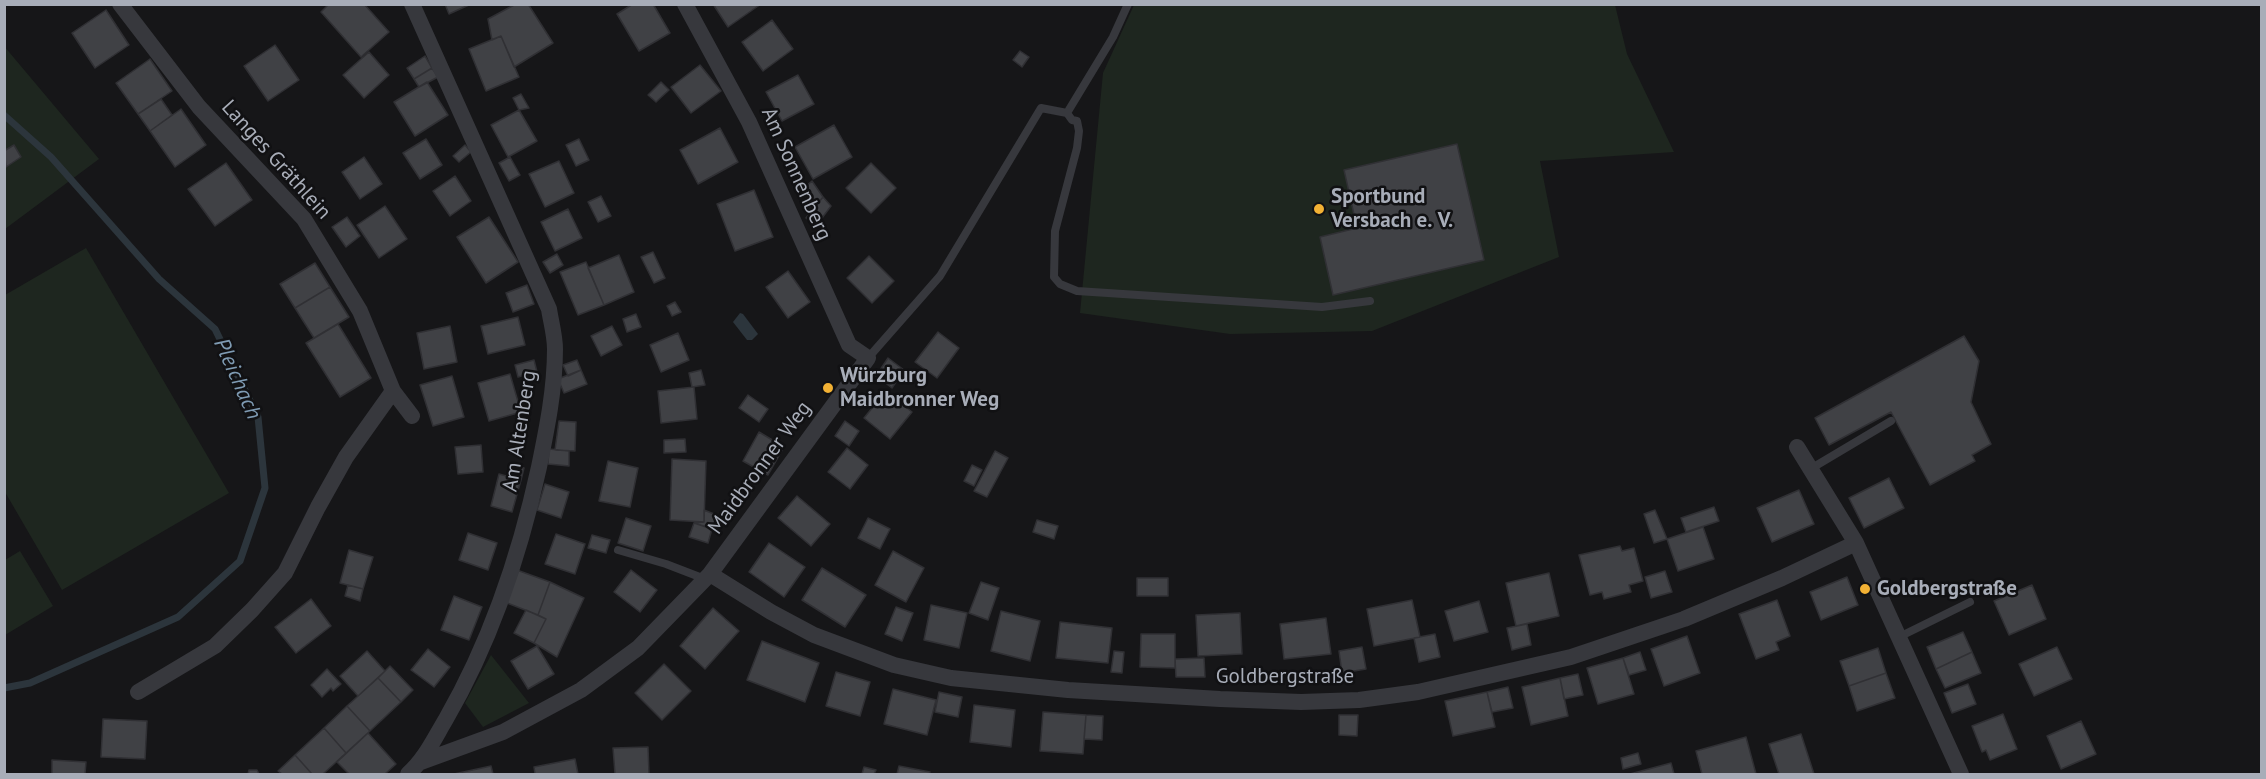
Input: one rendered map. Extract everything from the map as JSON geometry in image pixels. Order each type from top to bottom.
[{"type":"street","name":"Langes Gräthlein","points":[[120,4],[199,107],[304,219],[360,311],[393,391],[412,416]]},
{"type":"street","name":"Am Altenberg","points":[[412,4],[549,309],[555,348],[550,415],[528,517],[482,648],[453,707],[421,762]]},
{"type":"street","name":"Am Sonnenberg","points":[[685,4],[749,122],[849,345],[868,358]]},
{"type":"street","name":"Maidbronner Weg","points":[[421,762],[503,732],[580,690],[638,648],[708,576],[868,358]]},
{"type":"street","points":[[138,692],[215,646],[285,573],[346,457],[393,391]]},
{"type":"street","points":[[1797,447],[1856,543],[1961,774]]},
{"type":"street","name":"Goldbergstraße","points":[[708,576],[814,635],[863,655],[907,669],[1068,690],[1301,702],[1359,700],[1418,693],[1571,657],[1684,619],[1782,579],[1856,543]]},
{"type":"street","points":[[408,774],[421,762]]},
{"type":"lane","points":[[1128,4],[1113,37],[1067,113],[1072,120],[1077,121],[1079,131],[1077,148],[1055,231],[1054,277],[1060,284],[1077,291],[1322,308],[1370,301]]},
{"type":"lane","name":"Maidbronner Weg","points":[[868,358],[940,276],[1041,108],[1067,113]]},
{"type":"lane","points":[[1812,468],[1891,421]]},
{"type":"lane","points":[[618,550],[708,576]]},
{"type":"lane","points":[[1899,637],[1970,602]]},
{"type":"shaded area","name":"Sportbund Versbach e. V.","points":[[1134,5],[1615,5],[1627,54],[1674,152],[1540,161],[1559,257],[1372,331],[1230,334],[1080,313],[1103,73]]},
{"type":"shaded area","points":[[4,46],[99,159],[5,229],[4,229]]},
{"type":"shaded area","points":[[86,248],[229,493],[62,590],[5,492],[5,295]]},
{"type":"shaded area","points":[[740,313],[758,334],[752,340],[747,340],[733,322]]},
{"type":"shaded area","points":[[20,551],[53,606],[5,635],[5,560]]},
{"type":"shaded area","points":[[491,655],[529,703],[483,727],[465,703]]},
{"type":"building","points":[[329,4],[364,4],[389,32],[361,57],[321,12]]},
{"type":"building","points":[[445,4],[471,4],[449,14]]},
{"type":"building","points":[[516,4],[528,4],[553,43],[514,67],[501,36],[492,40],[488,19]]},
{"type":"building","points":[[633,4],[653,4],[670,33],[639,51],[617,14]]},
{"type":"building","points":[[713,4],[761,4],[728,27]]},
{"type":"building","points":[[106,10],[129,45],[95,68],[72,33]]},
{"type":"building","points":[[772,20],[793,49],[763,71],[742,42]]},
{"type":"building","points":[[501,36],[519,77],[486,91],[469,49]]},
{"type":"building","points":[[275,45],[299,80],[268,101],[244,66]]},
{"type":"building","points":[[1020,51],[1029,57],[1022,67],[1013,60]]},
{"type":"building","points":[[369,52],[389,75],[364,98],[343,75]]},
{"type":"building","points":[[425,56],[432,68],[414,79],[407,68]]},
{"type":"building","points":[[150,59],[172,91],[138,114],[116,83]]},
{"type":"building","points":[[700,65],[721,91],[691,113],[671,87]]},
{"type":"building","points":[[432,68],[438,77],[419,87],[414,79]]},
{"type":"building","points":[[798,75],[814,104],[782,121],[766,92]]},
{"type":"building","points":[[427,82],[448,115],[415,136],[394,102]]},
{"type":"building","points":[[661,82],[669,90],[656,102],[648,95]]},
{"type":"building","points":[[521,94],[529,108],[519,110],[513,98]]},
{"type":"building","points":[[161,99],[172,115],[150,131],[138,114]]},
{"type":"building","points":[[181,109],[206,145],[175,167],[150,131]]},
{"type":"building","points":[[519,110],[537,141],[508,157],[491,125]]},
{"type":"building","points":[[834,125],[852,157],[813,179],[795,147]]},
{"type":"building","points":[[720,128],[738,162],[698,184],[680,150]]},
{"type":"building","points":[[426,139],[442,165],[420,179],[403,153]]},
{"type":"building","points":[[579,139],[589,160],[576,166],[566,145]]},
{"type":"building","points":[[1457,144],[1484,260],[1333,295],[1320,237],[1357,228],[1344,170]]},
{"type":"building","points":[[14,145],[21,157],[6,167],[4,151]]},
{"type":"building","points":[[465,145],[471,152],[459,162],[453,156]]},
{"type":"building","points":[[364,157],[382,184],[360,199],[342,172]]},
{"type":"building","points":[[510,157],[520,175],[509,181],[499,163]]},
{"type":"building","points":[[559,161],[574,193],[545,207],[529,174]]},
{"type":"building","points":[[226,163],[252,200],[215,226],[188,189]]},
{"type":"building","points":[[871,163],[896,188],[871,213],[846,188]]},
{"type":"building","points":[[455,176],[471,201],[450,216],[433,191]]},
{"type":"building","points":[[812,181],[823,197],[811,212],[798,193]]},
{"type":"building","points":[[754,190],[773,237],[735,251],[717,204]]},
{"type":"building","points":[[601,196],[611,216],[598,222],[588,202]]},
{"type":"building","points":[[823,197],[831,206],[816,226],[806,218]]},
{"type":"building","points":[[385,206],[407,239],[379,258],[357,225]]},
{"type":"building","points":[[568,209],[582,238],[555,251],[541,222]]},
{"type":"building","points":[[347,217],[360,236],[346,247],[332,227]]},
{"type":"building","points":[[489,217],[518,262],[486,283],[457,237]]},
{"type":"building","points":[[653,252],[665,278],[654,283],[641,257]]},
{"type":"building","points":[[557,254],[563,265],[550,273],[543,262]]},
{"type":"building","points":[[619,255],[634,292],[604,305],[588,268]]},
{"type":"building","points":[[869,256],[894,281],[872,303],[847,278]]},
{"type":"building","points":[[586,262],[604,305],[578,315],[560,272]]},
{"type":"building","points":[[315,263],[330,287],[295,308],[280,284]]},
{"type":"building","points":[[788,271],[810,302],[788,318],[766,287]]},
{"type":"building","points":[[527,285],[534,304],[513,312],[506,293]]},
{"type":"building","points":[[330,287],[349,317],[314,338],[295,308]]},
{"type":"building","points":[[675,302],[681,312],[672,316],[667,306]]},
{"type":"building","points":[[636,314],[641,327],[627,332],[623,319]]},
{"type":"building","points":[[518,317],[525,345],[488,354],[481,326]]},
{"type":"building","points":[[338,324],[371,378],[340,397],[306,343]]},
{"type":"building","points":[[450,326],[457,362],[424,369],[417,333]]},
{"type":"building","points":[[612,326],[622,345],[601,356],[591,336]]},
{"type":"building","points":[[938,332],[959,348],[937,378],[915,362]]},
{"type":"building","points":[[678,333],[689,360],[661,372],[650,345]]},
{"type":"building","points":[[1964,336],[1979,361],[1971,402],[1991,444],[1972,455],[1975,461],[1930,485],[1891,412],[1829,445],[1815,418]]},
{"type":"building","points":[[888,358],[904,370],[892,388],[876,376]]},
{"type":"building","points":[[534,360],[537,372],[518,377],[515,365]]},
{"type":"building","points":[[577,360],[581,370],[568,376],[563,365]]},
{"type":"building","points":[[581,370],[587,384],[564,393],[558,379]]},
{"type":"building","points":[[701,370],[705,385],[692,387],[689,373]]},
{"type":"building","points":[[510,374],[521,412],[489,421],[478,383]]},
{"type":"building","points":[[452,376],[464,417],[433,426],[420,385]]},
{"type":"building","points":[[694,387],[697,419],[661,423],[658,391]]},
{"type":"building","points":[[886,391],[912,412],[890,439],[864,418]]},
{"type":"building","points":[[748,395],[768,409],[759,422],[739,408]]},
{"type":"building","points":[[559,421],[576,422],[575,451],[555,450]]},
{"type":"building","points":[[845,421],[859,431],[849,446],[835,436]]},
{"type":"building","points":[[759,432],[784,447],[768,475],[743,461]]},
{"type":"building","points":[[685,439],[686,452],[664,453],[664,440]]},
{"type":"building","points":[[481,445],[483,472],[458,474],[455,447]]},
{"type":"building","points":[[847,448],[868,465],[850,489],[828,472]]},
{"type":"building","points":[[549,449],[569,451],[569,466],[548,464]]},
{"type":"building","points":[[995,451],[1008,458],[987,497],[974,491]]},
{"type":"building","points":[[672,459],[706,461],[704,522],[670,520]]},
{"type":"building","points":[[608,461],[638,468],[630,507],[599,501]]},
{"type":"building","points":[[512,465],[524,468],[521,480],[508,476]]},
{"type":"building","points":[[972,465],[982,470],[974,486],[964,481]]},
{"type":"building","points":[[499,474],[521,480],[512,512],[491,506]]},
{"type":"building","points":[[1889,478],[1904,508],[1864,528],[1849,498]]},
{"type":"building","points":[[545,484],[569,492],[561,518],[537,510]]},
{"type":"building","points":[[1799,490],[1814,524],[1772,542],[1757,508]]},
{"type":"building","points":[[797,496],[830,524],[811,546],[778,518]]},
{"type":"building","points":[[1714,507],[1719,521],[1686,532],[1681,518]]},
{"type":"building","points":[[704,510],[719,516],[710,528],[694,523],[704,522]]},
{"type":"building","points":[[1655,510],[1667,539],[1654,543],[1644,514]]},
{"type":"building","points":[[626,518],[651,526],[643,551],[618,543]]},
{"type":"building","points":[[868,518],[890,529],[880,549],[858,538]]},
{"type":"building","points":[[1037,520],[1058,526],[1054,539],[1033,532]]},
{"type":"building","points":[[694,523],[712,529],[708,543],[689,537]]},
{"type":"building","points":[[1703,527],[1714,559],[1678,571],[1667,539]]},
{"type":"building","points":[[468,533],[497,543],[488,570],[459,560]]},
{"type":"building","points":[[556,534],[585,544],[575,574],[545,564]]},
{"type":"building","points":[[592,535],[610,540],[606,553],[588,548]]},
{"type":"building","points":[[769,543],[805,567],[784,597],[749,572]]},
{"type":"building","points":[[1620,546],[1622,551],[1634,548],[1643,581],[1629,585],[1631,592],[1604,599],[1602,592],[1590,595],[1579,555]]},
{"type":"building","points":[[349,550],[373,557],[363,589],[340,583]]},
{"type":"building","points":[[893,551],[924,568],[906,602],[875,585]]},
{"type":"building","points":[[822,568],[866,595],[845,627],[802,600]]},
{"type":"building","points":[[514,569],[550,582],[538,615],[502,601]]},
{"type":"building","points":[[631,570],[657,590],[640,612],[614,592]]},
{"type":"building","points":[[1665,571],[1672,592],[1651,598],[1645,577]]},
{"type":"building","points":[[1549,573],[1559,616],[1516,626],[1506,583]]},
{"type":"building","points":[[1847,577],[1858,605],[1821,620],[1810,592]]},
{"type":"building","points":[[1137,578],[1168,578],[1168,596],[1137,596]]},
{"type":"building","points":[[550,582],[584,598],[557,657],[534,643],[546,619],[538,615]]},
{"type":"building","points":[[981,582],[999,588],[988,620],[969,613]]},
{"type":"building","points":[[348,585],[363,589],[360,601],[345,596]]},
{"type":"building","points":[[2032,585],[2046,619],[2009,635],[1994,601]]},
{"type":"building","points":[[454,596],[482,607],[469,640],[441,630]]},
{"type":"building","points":[[311,599],[331,626],[296,653],[275,627]]},
{"type":"building","points":[[1412,600],[1420,637],[1374,646],[1367,609]]},
{"type":"building","points":[[1777,600],[1790,636],[1776,642],[1779,650],[1756,659],[1739,614]]},
{"type":"building","points":[[1479,601],[1488,632],[1454,641],[1445,611]]},
{"type":"building","points":[[931,605],[967,613],[959,648],[924,640]]},
{"type":"building","points":[[896,607],[913,613],[902,641],[885,634]]},
{"type":"building","points":[[713,608],[739,631],[705,669],[680,646]]},
{"type":"building","points":[[526,610],[546,619],[534,643],[514,633]]},
{"type":"building","points":[[1001,611],[1040,621],[1030,661],[991,651]]},
{"type":"building","points":[[1240,613],[1242,654],[1198,656],[1196,615]]},
{"type":"building","points":[[1326,618],[1331,654],[1284,659],[1280,624]]},
{"type":"building","points":[[1060,622],[1112,628],[1108,663],[1056,658]]},
{"type":"building","points":[[1527,624],[1531,645],[1512,650],[1507,628]]},
{"type":"building","points":[[1963,632],[1972,652],[1936,669],[1927,647]]},
{"type":"building","points":[[1141,634],[1175,634],[1175,668],[1140,667]]},
{"type":"building","points":[[1435,634],[1440,657],[1419,662],[1414,638]]},
{"type":"building","points":[[1687,636],[1700,673],[1664,686],[1651,649]]},
{"type":"building","points":[[762,641],[819,663],[805,702],[747,680]]},
{"type":"building","points":[[537,646],[554,674],[528,689],[511,661]]},
{"type":"building","points":[[1362,647],[1366,669],[1342,673],[1339,651]]},
{"type":"building","points":[[2057,647],[2072,679],[2034,696],[2019,664]]},
{"type":"building","points":[[1878,648],[1886,673],[1849,686],[1840,661]]},
{"type":"building","points":[[428,649],[450,667],[434,687],[411,670]]},
{"type":"building","points":[[367,651],[385,671],[358,696],[340,676]]},
{"type":"building","points":[[1114,651],[1124,652],[1122,673],[1111,672]]},
{"type":"building","points":[[1640,652],[1646,670],[1629,675],[1623,658]]},
{"type":"building","points":[[1972,652],[1981,673],[1945,688],[1936,669]]},
{"type":"building","points":[[1204,658],[1205,677],[1176,677],[1175,659]]},
{"type":"building","points":[[1623,658],[1634,694],[1598,704],[1587,668]]},
{"type":"building","points":[[664,664],[691,691],[662,720],[635,693]]},
{"type":"building","points":[[390,666],[413,690],[401,702],[378,678]]},
{"type":"building","points":[[327,669],[341,684],[333,691],[331,688],[322,697],[311,685]]},
{"type":"building","points":[[836,672],[870,682],[860,716],[826,706]]},
{"type":"building","points":[[1886,673],[1895,698],[1857,711],[1849,686]]},
{"type":"building","points":[[1578,674],[1583,695],[1564,699],[1560,678]]},
{"type":"building","points":[[378,678],[401,702],[370,731],[347,706]]},
{"type":"building","points":[[1560,678],[1568,716],[1531,725],[1522,687]]},
{"type":"building","points":[[1968,684],[1976,704],[1952,713],[1944,693]]},
{"type":"building","points":[[1508,687],[1513,708],[1492,712],[1487,692]]},
{"type":"building","points":[[893,689],[936,700],[927,735],[884,724]]},
{"type":"building","points":[[939,692],[962,697],[958,717],[935,712]]},
{"type":"building","points":[[1487,692],[1495,727],[1453,736],[1445,701]]},
{"type":"building","points":[[974,705],[1015,710],[1011,747],[970,742]]},
{"type":"building","points":[[347,706],[370,731],[346,753],[324,728]]},
{"type":"building","points":[[1043,712],[1086,715],[1083,754],[1040,751]]},
{"type":"building","points":[[2003,714],[2017,749],[1990,760],[1986,750],[1982,752],[1972,726]]},
{"type":"building","points":[[1086,715],[1103,716],[1102,740],[1084,739]]},
{"type":"building","points":[[1339,715],[1358,715],[1357,736],[1339,735]]},
{"type":"building","points":[[103,719],[147,721],[145,759],[101,757]]},
{"type":"building","points":[[2081,721],[2096,754],[2061,769],[2047,736]]},
{"type":"building","points":[[324,728],[346,753],[323,774],[312,774],[295,755]]},
{"type":"building","points":[[368,733],[396,764],[385,774],[349,774],[337,762]]},
{"type":"building","points":[[1801,734],[1814,774],[1779,774],[1769,744]]},
{"type":"building","points":[[1746,737],[1756,774],[1702,774],[1696,751]]},
{"type":"building","points":[[648,747],[649,774],[615,774],[613,748]]},
{"type":"building","points":[[1638,753],[1641,764],[1623,769],[1621,758]]},
{"type":"building","points":[[295,755],[312,774],[282,774],[278,771]]},
{"type":"building","points":[[575,759],[578,774],[535,774],[534,767]]},
{"type":"building","points":[[52,760],[86,762],[85,774],[52,774]]},
{"type":"building","points":[[1671,763],[1674,774],[1630,774]]},
{"type":"building","points":[[491,766],[493,774],[454,774]]},
{"type":"building","points":[[899,766],[930,772],[929,774],[897,774]]},
{"type":"building","points":[[864,767],[876,770],[874,774],[862,774]]},
{"type":"building","points":[[249,770],[257,770],[259,774],[248,774]]},
{"type":"waterway","name":"Pleichach","points":[[4,115],[51,157],[159,279],[215,329],[258,417],[265,488],[240,561],[178,617],[30,683],[4,688]]},
{"type":"place","name":"Sportbund Versbach e. V.","points":[[1319,209]]},
{"type":"place","name":"Würzburg Maidbronner Weg","points":[[828,388]]},
{"type":"place","name":"Goldbergstraße","points":[[1865,589]]}]
